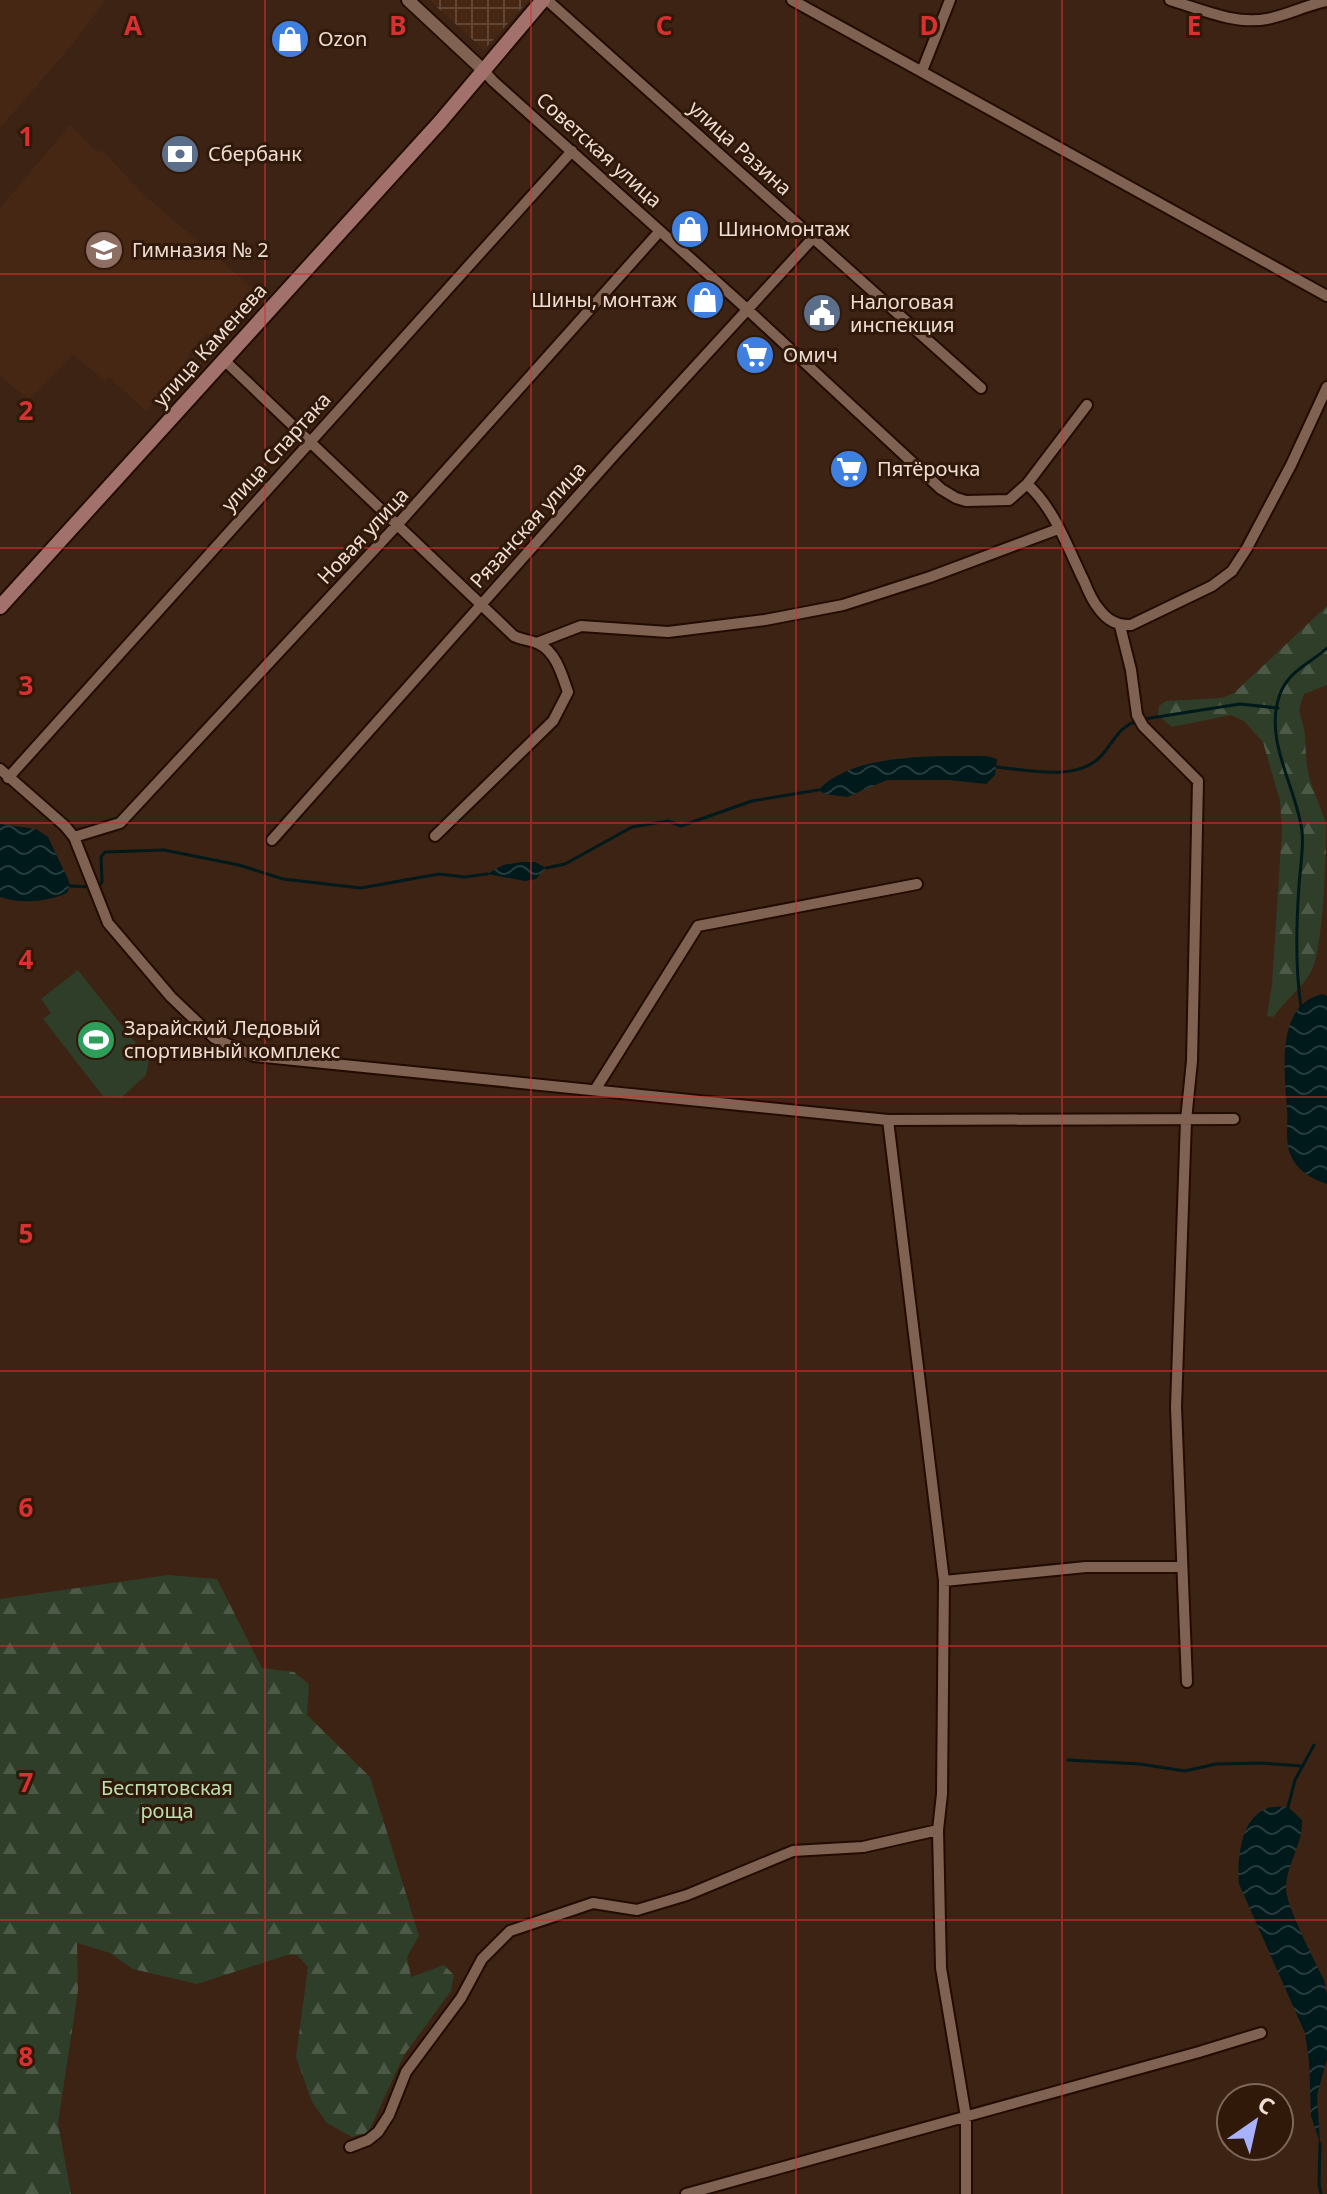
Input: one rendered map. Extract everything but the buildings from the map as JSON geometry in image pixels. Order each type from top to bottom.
[{"type":"main road","name":"улица Каменева","points":[[0,607],[440,122],[482,69],[545,0]]},
{"type":"street","name":"Советская улица","points":[[408,0],[941,489],[956,498],[1009,500],[1027,484],[1087,405]]},
{"type":"street","name":"улица Разина","points":[[545,0],[981,388]]},
{"type":"street","points":[[792,0],[1327,296]]},
{"type":"street","points":[[922,71],[950,0]]},
{"type":"street","points":[[1170,0],[1228,17],[1266,19],[1327,1]]},
{"type":"street","name":"улица Спартака","points":[[4,774],[572,151]]},
{"type":"street","name":"Новая улица","points":[[74,837],[120,823],[398,524],[659,232]]},
{"type":"street","name":"Рязанская улица","points":[[272,840],[616,453],[813,238]]},
{"type":"street","points":[[224,360],[514,636],[547,649],[560,669],[568,692],[553,721],[435,836]]},
{"type":"street","points":[[1120,626],[1131,625],[1212,586],[1232,571],[1291,465],[1327,387]]},
{"type":"street","points":[[1027,484],[1038,494],[1058,529],[1096,607],[1120,626],[1131,670],[1137,715],[1143,726],[1198,781],[1192,1061],[1186,1120],[1176,1407],[1187,1682]]},
{"type":"street","points":[[537,643],[581,626],[668,632],[830,608],[930,577],[1058,529]]},
{"type":"street","points":[[4,774],[74,837],[108,923],[171,997],[214,1038],[254,1056],[888,1120],[1234,1119]]},
{"type":"street","points":[[595,1090],[698,926],[917,884]]},
{"type":"street","points":[[888,1120],[944,1581],[942,1794],[938,1830],[941,1968],[966,2117],[966,2194]]},
{"type":"street","points":[[944,1581],[1086,1567],[1182,1567]]},
{"type":"street","points":[[350,2147],[378,2132],[389,2115],[406,2072],[461,1998],[482,1959],[510,1931],[593,1903],[637,1910],[687,1895],[793,1851],[863,1847],[938,1830]]},
{"type":"street","points":[[686,2194],[1261,2033]]},
{"type":"shaded area","points":[[0,0],[106,0],[0,128]]},
{"type":"shaded area","points":[[429,0],[529,0],[484,50]]},
{"type":"shaded area","name":"Гимназия № 2","points":[[70,125],[98,153],[102,150],[143,194],[256,291],[213,338],[207,333],[187,355],[193,361],[146,411],[109,377],[105,381],[73,355],[29,400],[0,376],[0,208]]},
{"type":"green space","points":[[1327,606],[1327,685],[1304,694],[1300,711],[1309,778],[1326,824],[1322,921],[1312,970],[1273,1017],[1267,1016],[1282,831],[1280,801],[1263,742],[1244,721],[1231,715],[1172,727],[1158,715],[1159,706],[1166,701],[1222,698],[1234,693]]},
{"type":"green space","name":"Зарайский Ледовый спортивный комплекс","points":[[78,970],[149,1060],[146,1075],[121,1098],[103,1096],[43,1019],[51,1013],[41,999]]},
{"type":"green space","name":"Беспятовская роща","points":[[168,1575],[217,1579],[262,1668],[294,1672],[309,1684],[307,1715],[370,1777],[419,1936],[407,1957],[411,1977],[444,1965],[454,1975],[451,1991],[404,2055],[368,2133],[352,2137],[327,2123],[312,2102],[296,2057],[308,1967],[297,1955],[287,1955],[197,1984],[133,1969],[110,1953],[77,1943],[78,1991],[58,2123],[71,2194],[0,2194],[0,1599]]},
{"type":"water","points":[[986,756],[997,759],[995,775],[986,784],[949,780],[887,780],[847,797],[818,790],[834,778],[874,763],[921,757]]},
{"type":"water","points":[[0,824],[36,829],[48,837],[68,879],[70,886],[67,893],[34,901],[0,897]]},
{"type":"water","points":[[535,862],[546,868],[536,879],[525,881],[487,874],[503,865]]},
{"type":"water","points":[[1323,994],[1327,996],[1327,1184],[1303,1171],[1290,1154],[1285,1078],[1286,1042],[1296,1011],[1307,1000]]},
{"type":"water","points":[[1288,1807],[1302,1820],[1302,1829],[1287,1878],[1287,1895],[1324,1980],[1327,1994],[1327,2059],[1317,2095],[1320,2143],[1311,2116],[1305,2033],[1239,1884],[1242,1841],[1251,1820],[1268,1808]]},
{"type":"waterway","points":[[1301,1007],[1297,946],[1302,831],[1278,746],[1276,711],[1280,694],[1289,679],[1327,648]]},
{"type":"waterway","points":[[1144,719],[1240,704],[1278,708]]},
{"type":"waterway","points":[[997,767],[1037,772],[1079,769],[1101,756],[1120,731],[1137,721]]},
{"type":"waterway","points":[[546,868],[565,864],[632,827],[668,821],[681,826],[752,801],[818,790]]},
{"type":"waterway","points":[[98,888],[102,882],[101,857],[105,852],[164,850],[239,865],[283,879],[361,888],[439,874],[465,877],[487,874]]},
{"type":"waterway","points":[[70,886],[90,887]]},
{"type":"waterway","points":[[1288,1807],[1295,1780],[1314,1745]]},
{"type":"waterway","points":[[1068,1760],[1140,1764],[1185,1771],[1216,1764],[1302,1766]]},
{"type":"waterway","points":[[1320,2143],[1321,2194]]},
{"type":"place","name":"Ozon","points":[[290,39]]},
{"type":"place","name":"Сбербанк","points":[[180,154]]},
{"type":"place","name":"Шиномонтаж","points":[[690,229]]},
{"type":"place","name":"Гимназия № 2","points":[[104,250]]},
{"type":"place","name":"Шины, монтаж","points":[[705,300]]},
{"type":"place","name":"Налоговая инспекция","points":[[822,313]]},
{"type":"place","name":"Омич","points":[[755,355]]},
{"type":"place","name":"Пятёрочка","points":[[849,469]]},
{"type":"place","name":"Зарайский Ледовый спортивный комплекс","points":[[96,1040]]}]
